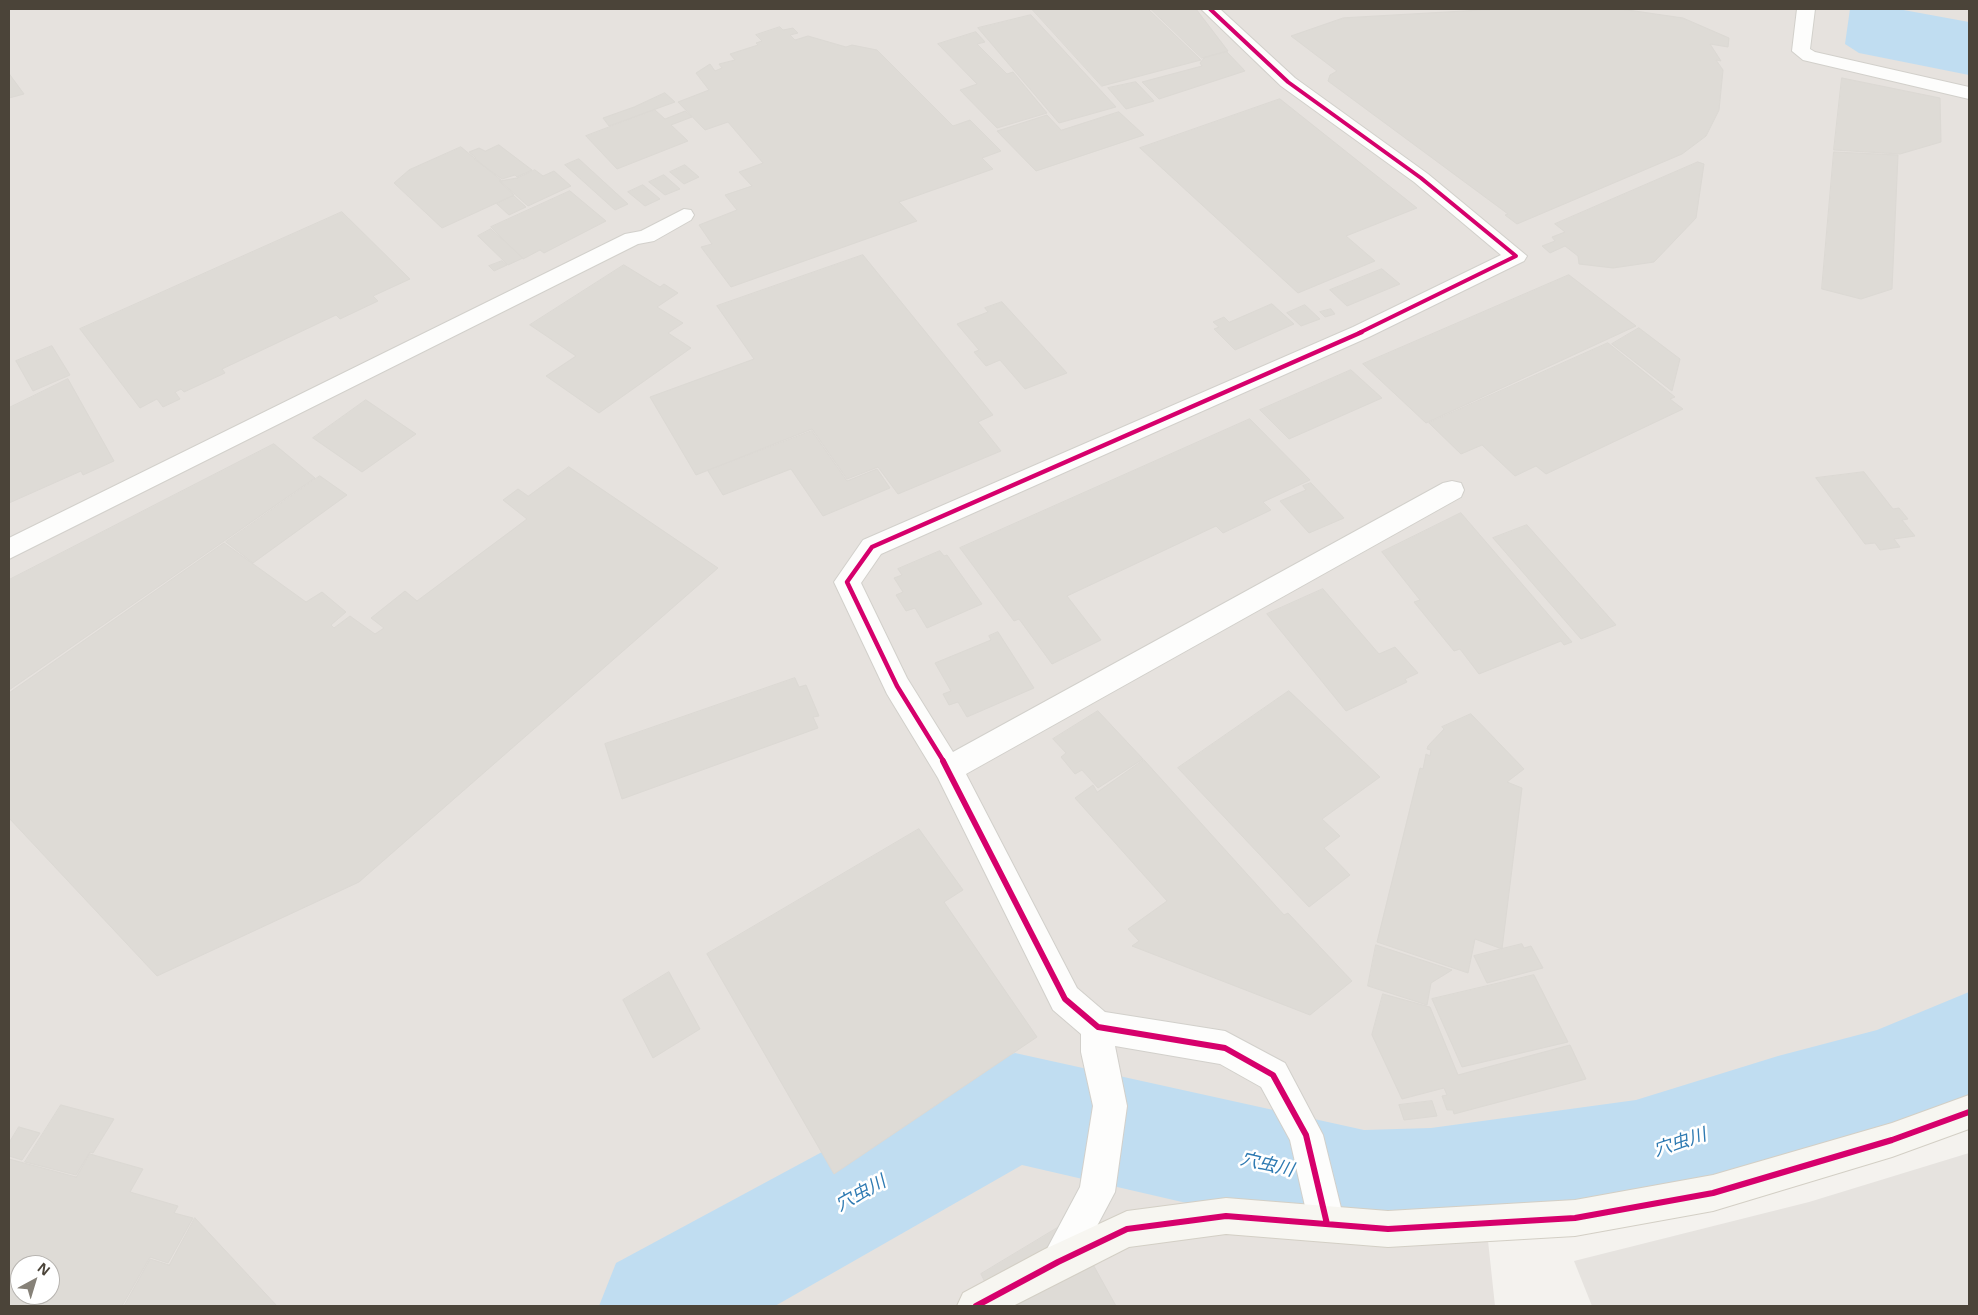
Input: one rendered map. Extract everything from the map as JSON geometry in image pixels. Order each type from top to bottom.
[{"type":"street","points":[[1210,9],[1288,82],[1421,178],[1516,256],[1361,332],[872,547],[847,582],[897,686],[948,769],[1065,1000],[1098,1027],[1226,1048],[1273,1076],[1306,1135],[1326,1224]]},
{"type":"street","points":[[1806,9],[1801,51],[1809,56],[1969,93]]},
{"type":"street","points":[[9,549],[614,248],[647,236],[684,215]]},
{"type":"street","points":[[948,769],[1452,490]]},
{"type":"street","points":[[1058,1262],[1097,1192],[1110,1106],[1098,1052],[1098,1027]]},
{"type":"street","points":[[976,1306],[1058,1262],[1127,1229],[1226,1216],[1388,1229],[1575,1218],[1713,1193],[1892,1140],[1969,1112]]},
{"type":"shaded area","points":[[9,9],[1969,9],[1969,1026],[1921,1056],[1696,1122],[1480,1166],[1495,1306],[9,1306]]},
{"type":"shaded area","points":[[1969,1153],[1969,1306],[1592,1306],[1574,1261],[1809,1202]]},
{"type":"water","points":[[1850,9],[1898,9],[1969,22],[1969,75],[1859,53],[1845,44]]},
{"type":"building","points":[[1032,9],[1148,9],[1201,60],[1102,86]]},
{"type":"building","points":[[1151,9],[1196,9],[1228,51],[1202,58]]},
{"type":"building","points":[[1499,9],[1621,9],[1683,18],[1729,38],[1728,47],[1710,44],[1721,61],[1716,60],[1723,70],[1719,110],[1706,136],[1682,154],[1517,224],[1505,215],[1508,214],[1328,81],[1330,75],[1337,71],[1291,36],[1343,18]]},
{"type":"building","points":[[1031,15],[1116,107],[1059,123],[978,28]]},
{"type":"building","points":[[780,27],[783,30],[793,28],[798,33],[790,35],[795,40],[808,36],[846,47],[852,45],[877,50],[953,126],[970,120],[1001,151],[982,158],[993,169],[899,202],[917,221],[731,287],[701,247],[712,244],[699,225],[737,210],[725,195],[752,186],[739,172],[763,163],[728,122],[705,130],[678,102],[709,90],[696,73],[710,64],[715,71],[722,68],[719,64],[735,60],[730,54],[758,45],[756,43],[762,41],[756,35]]},
{"type":"building","points":[[976,32],[985,42],[977,44],[1007,74],[1013,72],[1047,113],[997,128],[960,90],[977,84],[938,44]]},
{"type":"building","points":[[1227,52],[1245,71],[1159,99],[1142,82],[1202,66],[1200,63],[1204,58]]},
{"type":"building","points":[[10,75],[24,94],[9,98]]},
{"type":"building","points":[[1842,78],[1940,98],[1941,142],[1900,154],[1834,150]]},
{"type":"building","points":[[1136,82],[1154,101],[1126,109],[1108,88]]},
{"type":"building","points":[[665,93],[675,102],[609,126],[603,118],[634,107]]},
{"type":"building","points":[[1280,99],[1417,208],[1346,236],[1375,261],[1298,293],[1140,148]]},
{"type":"building","points":[[655,110],[665,119],[685,111],[692,117],[671,125],[688,141],[617,169],[586,136]]},
{"type":"building","points":[[1119,112],[1144,135],[1036,171],[997,131],[1047,115],[1061,130]]},
{"type":"building","points":[[499,145],[532,170],[517,177],[515,175],[502,179],[474,159],[476,158],[469,152],[479,148],[485,151]]},
{"type":"building","points":[[461,147],[501,180],[499,181],[514,195],[442,228],[394,183],[409,170]]},
{"type":"building","points":[[1834,152],[1898,155],[1892,289],[1861,299],[1822,289]]},
{"type":"building","points":[[579,159],[628,204],[615,210],[565,165]]},
{"type":"building","points":[[1698,162],[1704,164],[1696,218],[1654,262],[1613,268],[1579,264],[1578,256],[1565,246],[1550,253],[1542,246],[1555,241],[1552,237],[1565,232],[1555,224]]},
{"type":"building","points":[[685,165],[699,177],[684,184],[670,172]]},
{"type":"building","points":[[535,170],[543,176],[554,171],[571,186],[528,206],[500,181],[517,178]]},
{"type":"building","points":[[664,175],[680,189],[665,195],[649,182]]},
{"type":"building","points":[[643,185],[660,199],[645,206],[628,192]]},
{"type":"building","points":[[570,191],[606,221],[544,253],[540,250],[523,259],[491,227]]},
{"type":"building","points":[[514,196],[526,207],[509,215],[497,204]]},
{"type":"building","points":[[342,212],[410,279],[373,296],[378,301],[340,319],[336,315],[222,369],[225,373],[184,392],[181,389],[175,392],[180,399],[163,407],[157,399],[140,408],[80,329]]},
{"type":"building","points":[[491,229],[523,258],[508,265],[478,236]]},
{"type":"building","points":[[863,255],[993,415],[978,422],[1001,451],[898,494],[878,467],[847,479],[812,429],[696,475],[650,397],[754,359],[717,306]]},
{"type":"building","points":[[502,261],[507,265],[494,271],[489,266]]},
{"type":"building","points":[[624,265],[660,287],[664,284],[678,293],[657,307],[683,323],[668,333],[691,348],[599,413],[546,376],[576,356],[530,325]]},
{"type":"building","points":[[1382,269],[1400,284],[1347,306],[1330,290]]},
{"type":"building","points":[[1569,275],[1636,326],[1426,423],[1363,364]]},
{"type":"building","points":[[1002,302],[1067,373],[1025,389],[1000,360],[986,366],[974,352],[979,350],[957,324],[988,312],[985,308]]},
{"type":"building","points":[[1272,304],[1294,324],[1235,350],[1214,329],[1219,327],[1213,322],[1224,317],[1229,322]]},
{"type":"building","points":[[1305,305],[1320,319],[1301,326],[1287,313]]},
{"type":"building","points":[[1331,309],[1335,314],[1325,317],[1320,312]]},
{"type":"building","points":[[1639,328],[1680,359],[1672,391],[1612,344]]},
{"type":"building","points":[[1608,343],[1675,397],[1670,399],[1683,409],[1546,474],[1536,466],[1515,476],[1482,445],[1461,454],[1429,423]]},
{"type":"building","points":[[52,346],[70,375],[33,391],[16,361]]},
{"type":"building","points":[[1351,370],[1382,398],[1289,439],[1260,410]]},
{"type":"building","points":[[68,379],[114,461],[83,475],[81,471],[9,503],[9,408]]},
{"type":"building","points":[[366,400],[416,434],[362,472],[313,438]]},
{"type":"building","points":[[1250,419],[1310,480],[1263,502],[1271,510],[1223,533],[1216,526],[1067,596],[1101,640],[1052,664],[1019,619],[1014,621],[960,548]]},
{"type":"building","points":[[812,431],[847,481],[877,469],[890,488],[823,516],[791,469],[723,495],[708,471]]},
{"type":"building","points":[[274,444],[315,478],[9,690],[9,580]]},
{"type":"building","points":[[569,467],[718,568],[359,882],[157,976],[9,818],[9,693],[224,543],[306,602],[322,592],[346,612],[331,625],[334,628],[350,616],[375,634],[384,628],[371,618],[405,591],[417,601],[527,519],[503,500],[518,489],[528,496]]},
{"type":"building","points":[[1864,472],[1893,509],[1899,508],[1908,519],[1902,520],[1915,536],[1894,539],[1900,547],[1880,550],[1875,543],[1865,544],[1816,478]]},
{"type":"building","points":[[320,476],[347,495],[253,563],[226,542]]},
{"type":"building","points":[[1311,483],[1344,518],[1309,533],[1280,501],[1306,490],[1303,486]]},
{"type":"building","points":[[1461,513],[1572,642],[1564,645],[1561,641],[1479,674],[1460,649],[1454,651],[1414,602],[1420,600],[1382,552]]},
{"type":"building","points":[[1527,525],[1616,625],[1581,639],[1493,538]]},
{"type":"building","points":[[940,551],[944,556],[947,555],[982,604],[927,628],[915,608],[906,611],[896,595],[903,592],[894,578],[902,575],[898,569]]},
{"type":"building","points":[[1323,589],[1379,654],[1395,647],[1418,673],[1405,679],[1407,682],[1346,711],[1267,614]]},
{"type":"building","points":[[998,632],[1034,688],[967,717],[958,702],[949,705],[943,694],[951,691],[935,663],[991,640],[989,636]]},
{"type":"building","points":[[795,678],[799,687],[806,685],[819,716],[813,717],[818,728],[622,799],[605,744]]},
{"type":"building","points":[[1289,691],[1380,777],[1322,819],[1340,836],[1324,848],[1350,875],[1309,907],[1178,768]]},
{"type":"building","points":[[1098,711],[1143,759],[1098,788],[1082,770],[1075,774],[1061,757],[1066,753],[1053,739]]},
{"type":"building","points":[[1471,714],[1524,769],[1507,782],[1522,788],[1502,949],[1475,939],[1468,973],[1377,942],[1420,768],[1423,769],[1426,754],[1430,756],[1431,750],[1427,749],[1428,746],[1444,729],[1442,727]]},
{"type":"building","points":[[1144,760],[1284,915],[1288,913],[1352,981],[1310,1015],[1132,946],[1139,941],[1128,929],[1167,901],[1075,798],[1093,785],[1097,792]]},
{"type":"building","points":[[919,829],[963,890],[944,902],[1037,1037],[834,1174],[707,954]]},
{"type":"building","points":[[1522,944],[1524,948],[1531,946],[1543,968],[1487,983],[1474,956]]},
{"type":"building","points":[[1376,945],[1452,970],[1431,983],[1427,1005],[1368,986]]},
{"type":"building","points":[[669,972],[700,1029],[653,1058],[623,1000]]},
{"type":"building","points":[[1534,975],[1568,1042],[1462,1067],[1432,999]]},
{"type":"building","points":[[1383,994],[1430,1007],[1458,1075],[1570,1045],[1586,1079],[1454,1114],[1453,1110],[1447,1110],[1442,1096],[1447,1095],[1444,1088],[1402,1099],[1372,1035]]},
{"type":"building","points":[[1432,1101],[1437,1116],[1404,1120],[1399,1105]]},
{"type":"building","points":[[61,1105],[114,1119],[93,1153],[90,1152],[76,1175],[25,1162]]},
{"type":"building","points":[[19,1127],[40,1133],[22,1160],[9,1156],[9,1143]]},
{"type":"building","points":[[90,1154],[143,1169],[130,1192],[178,1206],[174,1213],[193,1218],[168,1263],[150,1257],[122,1306],[9,1306],[9,1159],[76,1177]]},
{"type":"building","points":[[195,1218],[277,1306],[124,1306],[150,1259],[169,1265]]},
{"type":"building","points":[[1069,1221],[1116,1306],[997,1306],[981,1274]]},
{"type":"waterway","name":"穴虫川","points":[[659,1306],[850,1198],[1015,1108],[1364,1187],[1431,1185],[1636,1157],[1778,1112],[1877,1085],[1969,1046]]},
{"type":"cycle path","points":[[1210,9],[1288,82],[1421,178],[1516,256],[1361,332],[872,547],[847,582],[897,686],[948,769],[1065,999],[1098,1027],[1225,1048],[1273,1075],[1306,1135],[1327,1224]]},
{"type":"cycle path","points":[[976,1306],[1058,1262],[1127,1229],[1226,1216],[1388,1229],[1575,1218],[1713,1193],[1892,1140],[1969,1112]]}]
